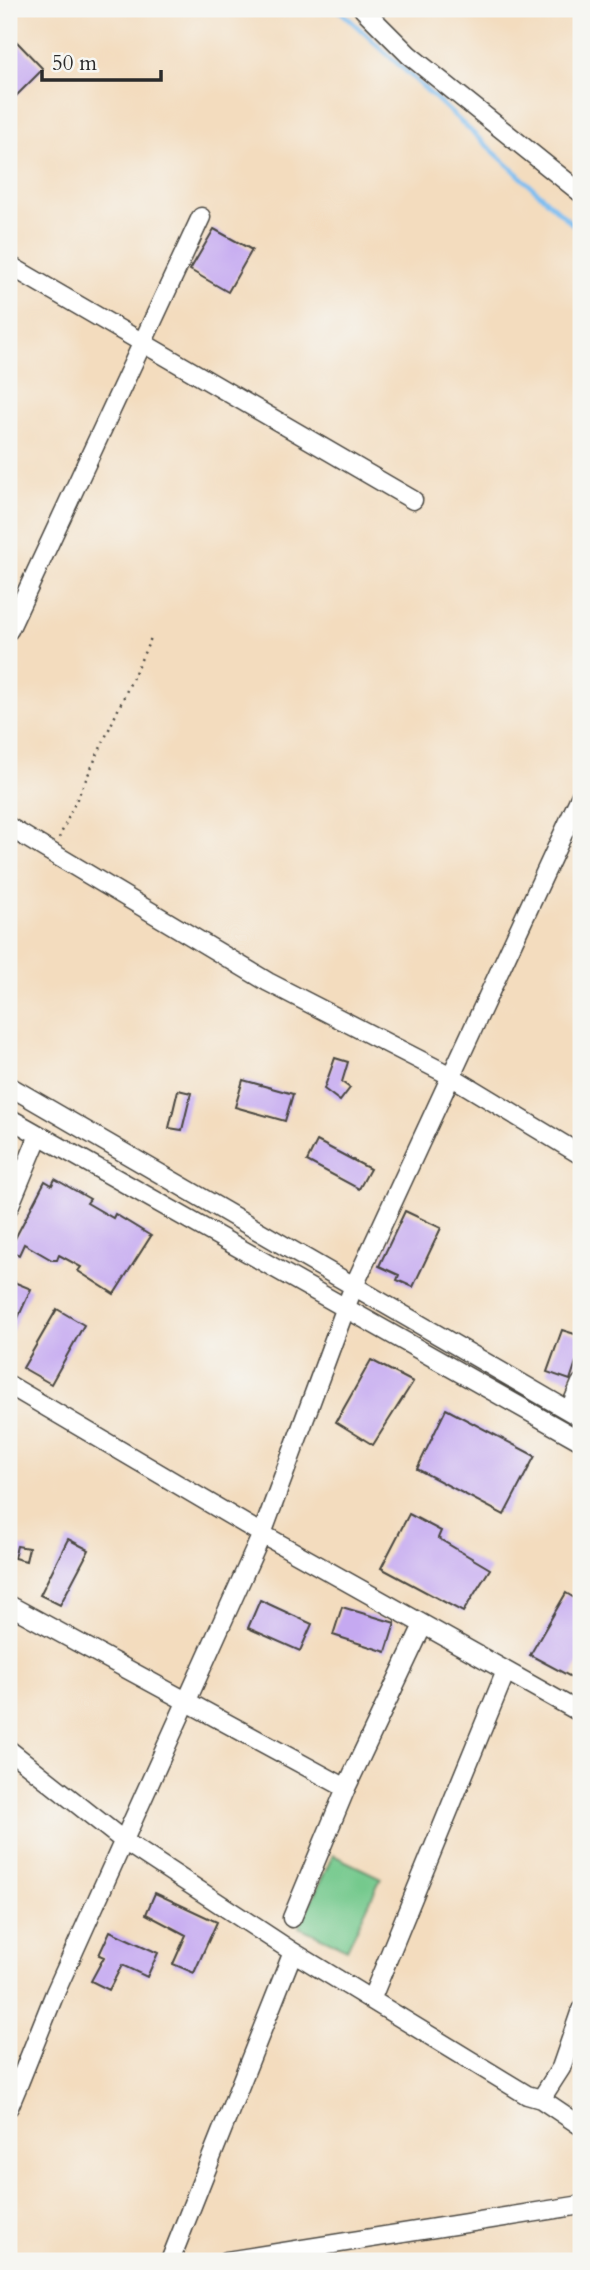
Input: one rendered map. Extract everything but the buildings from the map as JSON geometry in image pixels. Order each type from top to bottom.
[{"type":"street","points":[[363,9],[409,55],[581,193]]},
{"type":"street","points":[[9,630],[201,217]]},
{"type":"street","points":[[9,265],[145,341],[412,500]]},
{"type":"street","points":[[9,2107],[14,2079],[262,1534],[353,1288],[449,1075],[581,795]]},
{"type":"street","points":[[9,827],[268,982],[449,1075],[581,1155]]},
{"type":"street","points":[[9,1086],[353,1288],[575,1414],[581,1383]]},
{"type":"street","points":[[9,1118],[581,1441]]},
{"type":"street","points":[[9,1207],[39,1135]]},
{"type":"street","points":[[9,1385],[262,1534],[581,1713]]},
{"type":"street","points":[[9,1605],[346,1788]]},
{"type":"street","points":[[292,1918],[346,1788],[423,1625]]},
{"type":"street","points":[[371,2000],[506,1671]]},
{"type":"street","points":[[9,1750],[124,1841],[293,1952],[527,2095],[541,2099],[581,2126]]},
{"type":"street","points":[[170,2261],[293,1952]]},
{"type":"street","points":[[541,2099],[561,2068],[581,2010]]},
{"type":"street","points":[[226,2261],[581,2205]]},
{"type":"path","points":[[51,853],[150,638]]},
{"type":"green space","points":[[333,1855],[381,1878],[347,1949],[299,1927]]},
{"type":"waterway","points":[[338,9],[581,232]]}]
